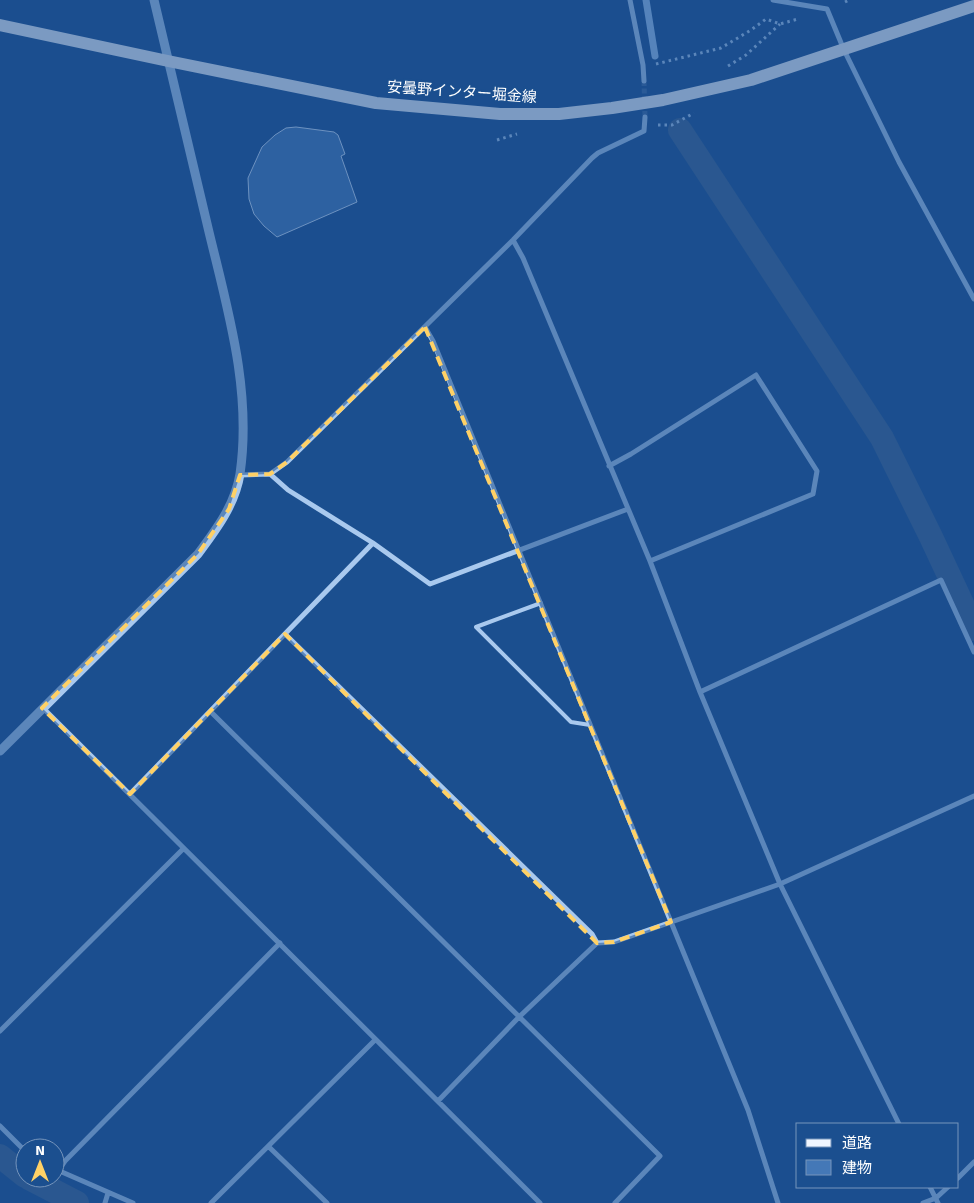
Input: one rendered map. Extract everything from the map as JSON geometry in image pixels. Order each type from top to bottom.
[{"type":"main road","name":"安曇野インター堀金線","points":[[0,25],[168,61],[376,102],[500,114],[560,114],[654,101],[751,80],[974,6]]},
{"type":"street","points":[[0,750],[198,554],[229,509],[240,475],[243,428],[242,382],[232,326],[154,0]]},
{"type":"street","points":[[630,0],[643,65],[644,81]]},
{"type":"street","points":[[773,0],[827,9],[849,47],[899,162],[974,298]]},
{"type":"street","points":[[240,475],[270,474],[287,462],[513,240],[598,153],[644,131],[645,117]]},
{"type":"street","points":[[513,240],[523,258],[650,561],[700,692],[780,884],[899,1123]]},
{"type":"street","points":[[424,327],[433,341],[520,551],[748,1110],[778,1203]]},
{"type":"street","points":[[609,466],[756,375],[817,471],[813,494],[650,561]]},
{"type":"street","points":[[270,474],[288,490],[373,543],[430,584],[628,509]]},
{"type":"street","points":[[130,794],[373,543]]},
{"type":"street","points":[[700,692],[941,580],[974,652]]},
{"type":"street","points":[[285,634],[592,934],[597,943]]},
{"type":"street","points":[[42,708],[540,1203]]},
{"type":"street","points":[[210,712],[660,1156],[615,1203]]},
{"type":"street","points":[[438,1102],[520,1017],[597,943],[614,942],[780,884],[974,796]]},
{"type":"street","points":[[0,1031],[183,849]]},
{"type":"street","points":[[65,1160],[280,943]]},
{"type":"street","points":[[212,1203],[375,1040]]},
{"type":"street","points":[[0,1126],[15,1142]]},
{"type":"street","points":[[269,1147],[326,1203]]},
{"type":"street","points":[[959,1177],[974,1162]]},
{"type":"street","points":[[65,1174],[133,1203]]},
{"type":"street","points":[[931,1188],[937,1200]]},
{"type":"street","points":[[922,1203],[937,1200],[947,1188]]},
{"type":"street","points":[[105,1203],[108,1193]]},
{"type":"lane","points":[[541,603],[476,627],[572,722],[590,725]]},
{"type":"path","points":[[726,68],[746,55],[780,24],[804,17]]},
{"type":"path","points":[[643,65],[653,65],[721,48],[766,19],[780,24]]},
{"type":"path","points":[[672,125],[694,113]]},
{"type":"path","points":[[497,140],[517,134]]},
{"type":"highlighted area","points":[[425,327],[671,922],[614,942],[597,943],[285,634],[130,794],[42,708],[198,554],[229,509],[240,475],[270,474],[287,462]]},
{"type":"building","points":[[296,127],[334,132],[338,135],[345,154],[341,156],[357,202],[277,237],[254,214],[249,199],[248,178],[262,147],[286,128]]},
{"type":"waterway","points":[[646,0],[655,56]]},
{"type":"waterway","points":[[680,130],[882,438],[974,629]]},
{"type":"waterway","points":[[0,1156],[15,1168]]},
{"type":"waterway","points":[[48,1188],[77,1203]]},
{"type":"tunnel","points":[[644,81],[645,117]]}]
